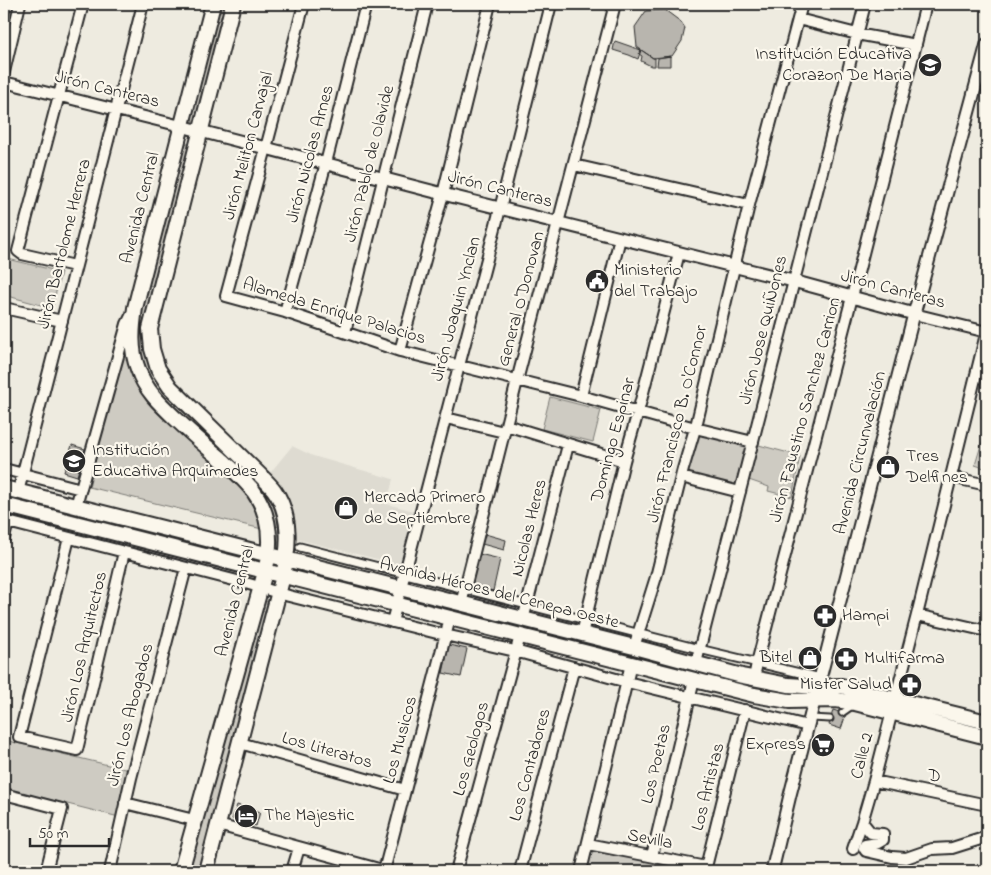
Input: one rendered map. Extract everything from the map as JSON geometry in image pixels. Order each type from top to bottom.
[{"type":"main road","name":"Avenida Central","points":[[181,871],[261,588],[269,556],[270,537],[263,506],[254,491],[153,397],[137,367],[133,348],[132,328],[135,308],[213,4]]},
{"type":"main road","points":[[206,871],[279,594],[287,560],[288,527],[275,491],[170,387],[158,369],[152,349],[150,329],[233,4]]},
{"type":"main road","name":"Avenida Héroes del Cenepa Oeste","points":[[4,488],[754,678],[818,689],[841,686],[987,722]]},
{"type":"main road","name":"Avenida Héroes del Cenepa Oeste","points":[[4,505],[754,695],[789,701],[818,689]]},
{"type":"main road","name":"Avenida Héroes del Cenepa Oeste","points":[[818,689],[836,700],[855,703],[987,737]]},
{"type":"street","points":[[4,72],[20,4]]},
{"type":"street","points":[[75,266],[22,254],[18,251],[82,4]]},
{"type":"street","name":"Jirón Bartolome Herrera","points":[[18,492],[143,4]]},
{"type":"street","name":"Jirón Meliton Carvajal","points":[[226,296],[304,4]]},
{"type":"street","name":"Jirón Nicolas Arnes","points":[[286,312],[366,4]]},
{"type":"street","name":"Jirón Pablo de Olavide","points":[[345,332],[427,4]]},
{"type":"street","points":[[400,351],[443,194],[490,4]]},
{"type":"street","name":"Jirón Joaquin Ynclan","points":[[392,622],[500,209],[551,4]]},
{"type":"street","name":"General O'Donovan","points":[[461,604],[615,4]]},
{"type":"street","name":"Jirón Francisco B. O'Connor","points":[[634,647],[656,577],[695,428],[748,205],[802,4]]},
{"type":"street","name":"Jirón Jose QuiÑones","points":[[696,664],[865,4]]},
{"type":"street","name":"Jirón Faustino Sanchez Carrion","points":[[754,678],[916,45],[924,4]]},
{"type":"street","points":[[798,19],[858,34],[916,45]]},
{"type":"street","name":"Avenida Circunvalación","points":[[772,871],[914,314],[987,44]]},
{"type":"street","name":"Jirón Canteras","points":[[4,82],[987,331]]},
{"type":"street","points":[[574,165],[748,205]]},
{"type":"street","points":[[580,396],[620,238]]},
{"type":"street","name":"Domingo Espinar","points":[[582,634],[624,461],[679,254]]},
{"type":"street","name":"Alameda Enrique Palacios","points":[[226,296],[286,312],[400,351],[753,442]]},
{"type":"street","points":[[4,308],[62,321]]},
{"type":"street","points":[[76,506],[127,324],[135,308]]},
{"type":"street","name":"Calle 2","points":[[853,849],[874,781],[917,615],[987,331]]},
{"type":"street","points":[[446,418],[505,429],[624,461]]},
{"type":"street","name":"Nicolas Heres","points":[[523,620],[568,445]]},
{"type":"street","points":[[4,469],[81,489]]},
{"type":"street","points":[[681,477],[740,492]]},
{"type":"street","points":[[951,477],[987,485]]},
{"type":"street","points":[[4,538],[6,522],[279,594],[515,651],[627,682],[745,710],[809,722]]},
{"type":"street","name":"Jirón Los Arquitectos","points":[[69,538],[19,737],[77,750],[124,552]]},
{"type":"street","points":[[300,547],[757,663],[818,689]]},
{"type":"street","name":"Jirón Los Abogados","points":[[110,871],[131,778],[186,568]]},
{"type":"street","points":[[917,615],[987,631]]},
{"type":"street","name":"Los Musicos","points":[[385,871],[450,618]]},
{"type":"street","name":"Los Geologos","points":[[456,871],[520,636]]},
{"type":"street","points":[[581,871],[631,664]]},
{"type":"street","name":"Los Contadores","points":[[520,871],[574,667]]},
{"type":"street","name":"Los Poetas","points":[[652,856],[694,680]]},
{"type":"street","name":"Los Artistas","points":[[706,869],[745,710]]},
{"type":"street","name":"Los Literatos","points":[[240,743],[405,790]]},
{"type":"street","name":"D","points":[[874,781],[987,805]]},
{"type":"street","points":[[4,794],[62,809],[46,871]]},
{"type":"street","points":[[125,803],[194,820]]},
{"type":"street","points":[[862,822],[871,833],[883,834],[883,840],[865,846],[866,851],[892,857],[906,858],[932,849],[952,848],[987,837]]},
{"type":"street","points":[[218,825],[385,871]]},
{"type":"street","name":"Sevilla","points":[[588,844],[652,856],[706,869]]},
{"type":"street","points":[[292,871],[299,848]]},
{"type":"lane","points":[[842,713],[855,703]]},
{"type":"lane","points":[[809,722],[830,719]]},
{"type":"shaded area","points":[[217,4],[226,4],[197,121],[188,119]]},
{"type":"shaded area","points":[[183,142],[190,145],[154,286],[146,285]]},
{"type":"shaded area","points":[[4,258],[61,272],[52,308],[4,295]]},
{"type":"shaded area","points":[[145,290],[152,292],[145,345],[153,370],[268,488],[276,502],[282,526],[273,527],[272,514],[167,404],[151,382],[139,347],[137,331]]},
{"type":"shaded area","points":[[126,333],[136,373],[252,498],[261,516],[262,529],[89,487]]},
{"type":"shaded area","points":[[550,397],[601,410],[593,442],[542,429]]},
{"type":"shaded area","points":[[987,425],[987,469],[975,465]]},
{"type":"shaded area","points":[[696,429],[749,443],[738,486],[684,473]]},
{"type":"shaded area","points":[[755,444],[800,456],[792,497],[768,491],[769,487],[746,479]]},
{"type":"shaded area","name":"Mercado Primero de Septiembre","points":[[292,446],[313,456],[393,479],[387,504],[414,511],[401,565],[296,539],[295,521],[288,497],[270,473]]},
{"type":"shaded area","points":[[262,600],[272,603],[198,871],[187,871]]},
{"type":"shaded area","points":[[4,740],[129,770],[119,817],[4,788]]},
{"type":"shaded area","points":[[590,849],[697,870],[698,871],[585,871]]},
{"type":"building","points":[[665,10],[681,22],[685,28],[682,41],[672,56],[653,58],[637,47],[635,27],[646,11]]},
{"type":"building","points":[[615,41],[641,50],[638,59],[613,50]]},
{"type":"building","points":[[641,50],[655,58],[655,66],[641,61],[642,56],[639,54]]},
{"type":"building","points":[[670,56],[670,66],[657,66],[658,58]]},
{"type":"building","name":"Institución Educativa Arquimedes","points":[[72,445],[85,449],[77,476],[64,472]]},
{"type":"building","points":[[485,534],[506,540],[504,550],[482,544]]},
{"type":"building","points":[[479,554],[500,559],[493,591],[471,586]]},
{"type":"building","points":[[449,645],[467,649],[461,677],[443,673]]},
{"type":"building","points":[[833,710],[846,714],[841,729],[829,725]]},
{"type":"building","name":"The Majestic","points":[[237,805],[260,812],[256,826],[232,819]]},
{"type":"place","name":"Institución Educativa Corazon De Maria","points":[[930,65]]},
{"type":"place","name":"Ministerio del Trabajo","points":[[597,281]]},
{"type":"place","name":"Institución Educativa Arquimedes","points":[[74,461]]},
{"type":"place","name":"Tres Delfines","points":[[888,467]]},
{"type":"place","name":"Mercado Primero de Septiembre","points":[[346,508]]},
{"type":"place","name":"Hampi","points":[[825,616]]},
{"type":"place","name":"Bitel","points":[[810,658]]},
{"type":"place","name":"Multifarma","points":[[846,659]]},
{"type":"place","name":"Mister Salud","points":[[910,685]]},
{"type":"place","name":"Express","points":[[823,745]]},
{"type":"place","name":"The Majestic","points":[[246,816]]}]
